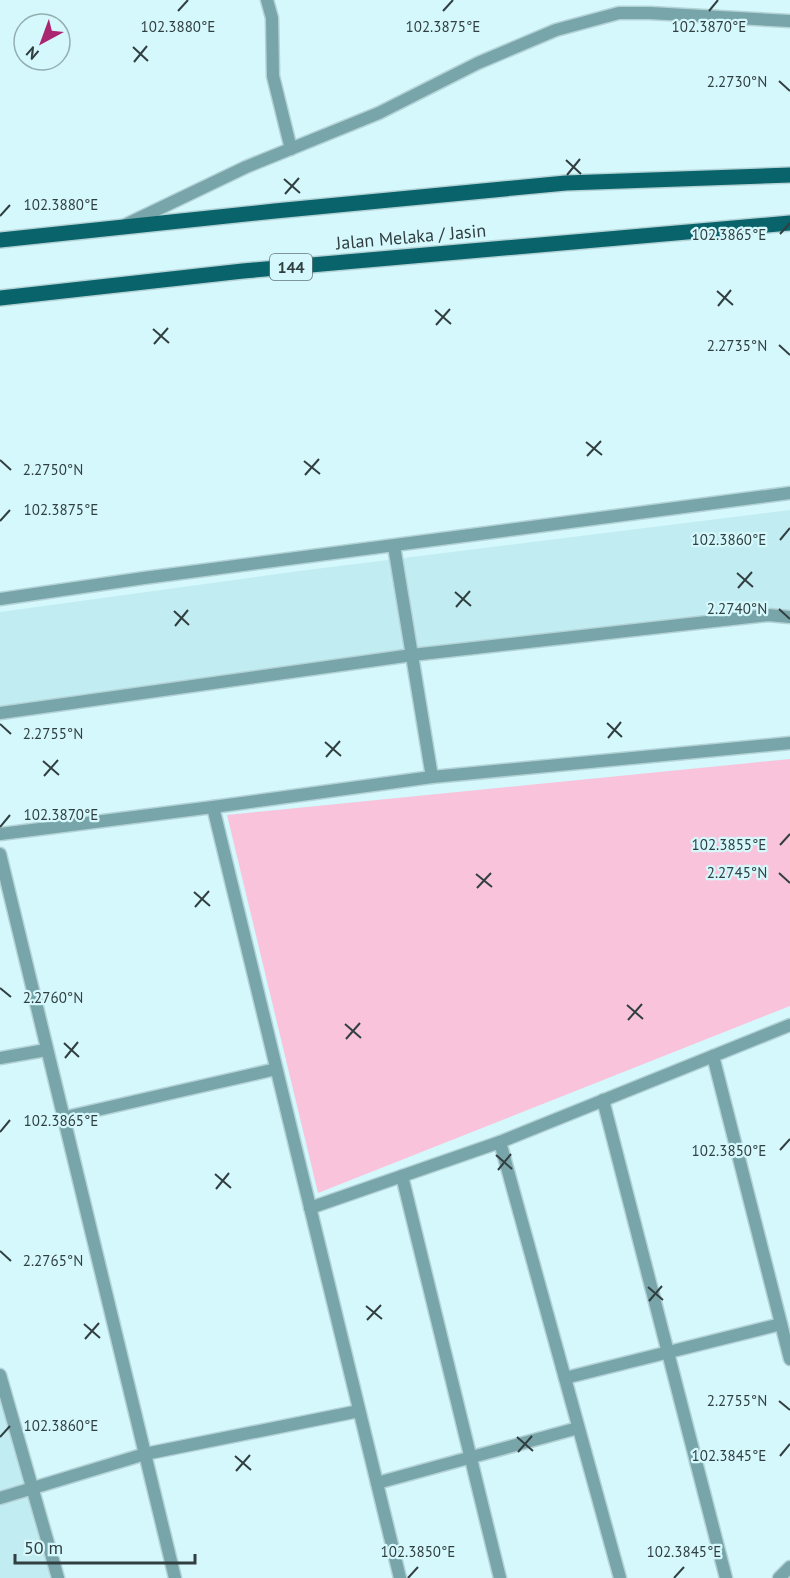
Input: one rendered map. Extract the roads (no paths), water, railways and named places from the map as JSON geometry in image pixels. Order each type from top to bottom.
[{"type":"main road","points":[[0,240],[566,183],[790,175]]},
{"type":"main road","name":"Jalan Melaka / Jasin","points":[[0,298],[243,271],[790,223]]},
{"type":"street","points":[[267,0],[272,18],[273,76],[291,149]]},
{"type":"street","points":[[120,227],[246,167],[379,113],[478,63],[556,30],[619,13],[790,21]]},
{"type":"street","points":[[0,599],[790,493]]},
{"type":"street","points":[[394,546],[432,777]]},
{"type":"street","points":[[0,713],[412,655],[768,615],[790,617]]},
{"type":"street","points":[[0,834],[432,777],[790,743]]},
{"type":"street","points":[[213,807],[400,1578]]},
{"type":"street","points":[[0,854],[175,1578]]},
{"type":"street","points":[[310,1208],[500,1142],[790,1025]]},
{"type":"street","points":[[0,1058],[46,1050]]},
{"type":"street","points":[[713,1056],[790,1359]]},
{"type":"street","points":[[62,1118],[276,1069]]},
{"type":"street","points":[[603,1100],[726,1578]]},
{"type":"street","points":[[500,1142],[620,1578]]},
{"type":"street","points":[[402,1176],[500,1578]]},
{"type":"street","points":[[565,1378],[781,1324]]},
{"type":"street","points":[[0,1375],[58,1578]]},
{"type":"street","points":[[0,1498],[145,1454],[359,1411]]},
{"type":"street","points":[[377,1483],[578,1428]]},
{"type":"street","points":[[779,1578],[790,1567]]}]
